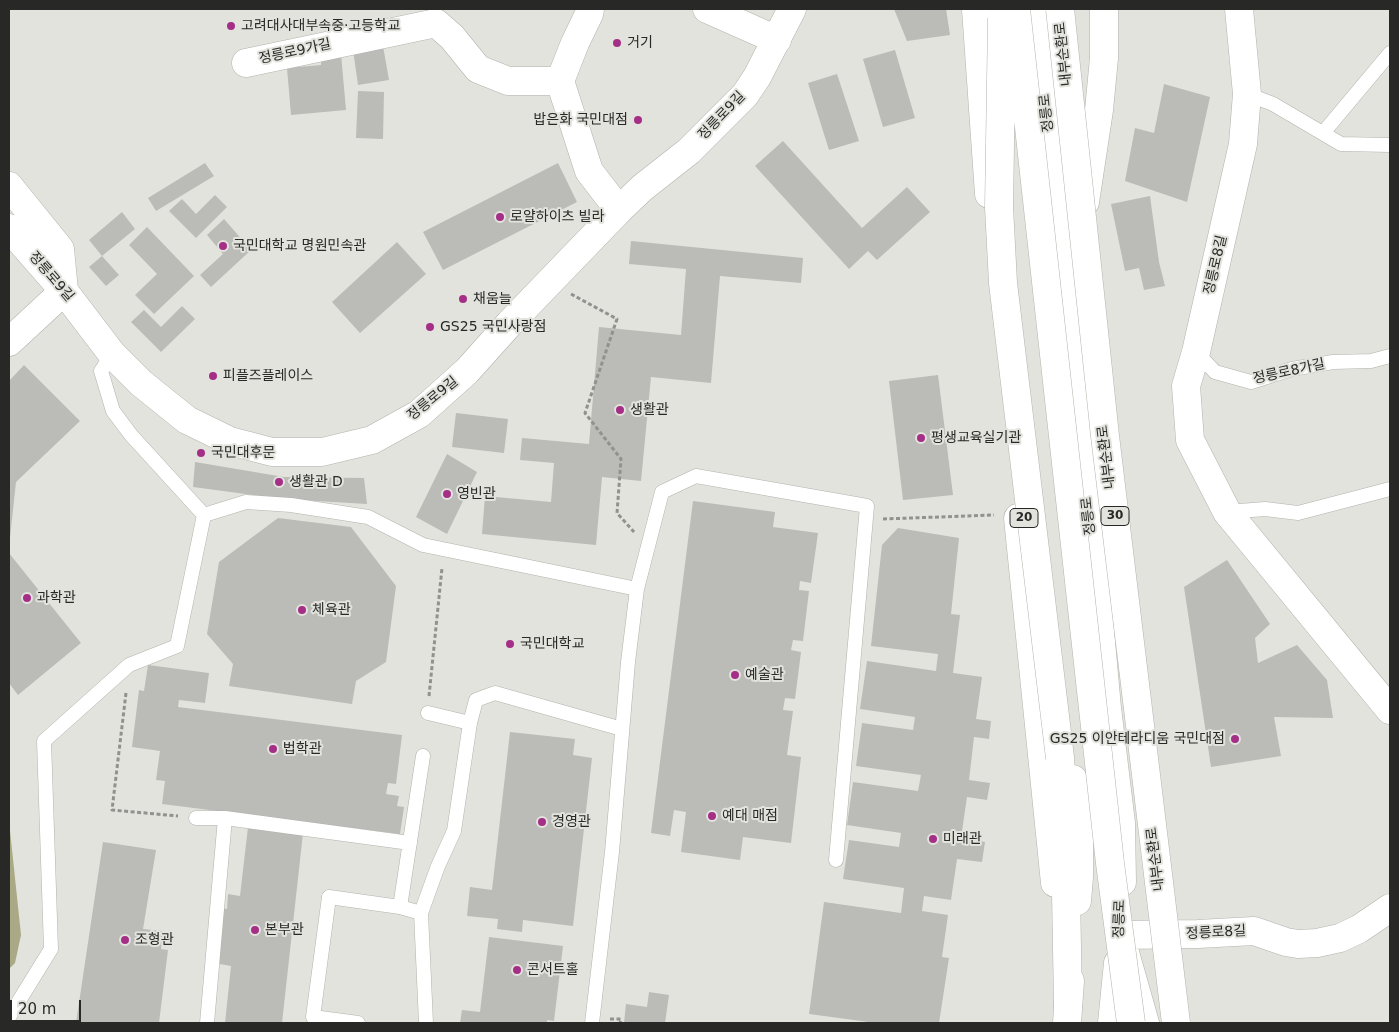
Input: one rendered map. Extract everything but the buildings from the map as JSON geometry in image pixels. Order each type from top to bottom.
[{"type":"main road","points":[[590,9],[560,81],[589,172],[619,210]]},
{"type":"main road","points":[[708,9],[777,40]]},
{"type":"main road","name":"정릉로9길","points":[[9,228],[64,291],[112,354],[141,383],[187,420],[230,441],[272,452],[322,452],[372,440],[419,414],[468,371],[510,324],[619,210],[642,188],[689,151],[745,95],[757,77],[792,9]]},
{"type":"main road","name":"20","points":[[976,9],[1002,364],[1014,482],[1058,641],[1079,837],[1079,877],[1067,1014]]},
{"type":"main road","points":[[1004,9],[1038,275],[1098,597]]},
{"type":"main road","points":[[1004,9],[999,207],[1003,283],[1060,758],[1065,835],[1067,1014]]},
{"type":"main road","points":[[1016,9],[1109,853],[1131,1023]]},
{"type":"main road","name":"정릉로","points":[[1036,9],[1098,597],[1107,708],[1121,823],[1120,935],[1112,1023]]},
{"type":"main road","name":"내부순환로","points":[[1060,9],[1105,436],[1176,1023]]},
{"type":"main road","points":[[1098,597],[1078,243],[1104,58],[1104,9]]},
{"type":"main road","name":"정릉로8길","points":[[1239,9],[1247,94],[1243,144],[1196,352],[1186,386],[1190,440],[1228,512],[1390,710]]},
{"type":"main road","name":"정릉로9가길","points":[[246,63],[436,23],[452,37],[478,69],[508,81],[560,81]]},
{"type":"main road","points":[[9,186],[60,249],[64,291],[9,342]]},
{"type":"main road","points":[[1002,364],[1034,482],[1058,641]]},
{"type":"main road","points":[[1014,482],[1067,1014]]},
{"type":"main road","name":"정릉로8길","points":[[1120,935],[1254,931],[1286,942],[1298,944],[1317,943],[1340,938],[1359,929],[1390,908]]},
{"type":"main road","points":[[1120,935],[1145,1023]]},
{"type":"lane","points":[[1323,134],[1390,53]]},
{"type":"lane","points":[[1247,94],[1273,104],[1341,144],[1390,145]]},
{"type":"lane","name":"정릉로8가길","points":[[1196,352],[1215,372],[1251,382],[1292,369],[1333,362],[1371,361],[1390,356]]},
{"type":"lane","points":[[112,354],[101,371],[112,410],[131,435],[204,515]]},
{"type":"lane","points":[[592,1023],[612,852],[628,662],[637,588],[662,492],[696,476],[867,506],[836,860]]},
{"type":"lane","points":[[1228,512],[1265,508],[1298,513],[1390,489]]},
{"type":"lane","points":[[204,515],[246,502],[300,506],[368,518],[423,545],[637,588]]},
{"type":"lane","points":[[9,1017],[51,949],[44,741],[129,665],[177,646],[204,515]]},
{"type":"lane","points":[[426,1023],[421,913],[438,866],[454,831],[470,723],[476,700],[495,693],[622,729]]},
{"type":"lane","points":[[428,713],[470,723]]},
{"type":"lane","points":[[400,906],[423,756]]},
{"type":"lane","points":[[196,818],[225,818],[410,843]]},
{"type":"lane","points":[[207,1023],[225,818]]},
{"type":"lane","points":[[358,1023],[313,1017],[329,898],[400,906],[421,913]]},
{"type":"path","points":[[564,290],[617,319],[585,413],[621,459],[617,513],[647,548]]},
{"type":"path","points":[[866,520],[1018,514]]},
{"type":"path","points":[[428,713],[444,550]]},
{"type":"path","points":[[129,665],[112,810],[196,818]]},
{"type":"shaded area","points":[[9,821],[21,935],[15,963],[9,969]]},
{"type":"place","name":"고려대사대부속중·고등학교","points":[[231,26]]},
{"type":"place","name":"거기","points":[[617,43]]},
{"type":"place","name":"밥은화 국민대점","points":[[638,120]]},
{"type":"place","name":"로얄하이츠 빌라","points":[[500,217]]},
{"type":"place","name":"국민대학교 명원민속관","points":[[223,246]]},
{"type":"place","name":"채움늘","points":[[463,299]]},
{"type":"place","name":"GS25 국민사랑점","points":[[430,327]]},
{"type":"place","name":"피플즈플레이스","points":[[213,376]]},
{"type":"place","name":"생활관","points":[[620,410]]},
{"type":"place","name":"평생교육실기관","points":[[921,438]]},
{"type":"place","name":"국민대후문","points":[[201,453]]},
{"type":"place","name":"생활관 D","points":[[279,482]]},
{"type":"place","name":"영빈관","points":[[447,494]]},
{"type":"place","name":"과학관","points":[[27,598]]},
{"type":"place","name":"체육관","points":[[302,610]]},
{"type":"place","name":"국민대학교","points":[[510,644]]},
{"type":"place","name":"예술관","points":[[735,675]]},
{"type":"place","name":"GS25 이안테라디움 국민대점","points":[[1235,739]]},
{"type":"place","name":"법학관","points":[[273,749]]},
{"type":"place","name":"예대 매점","points":[[712,816]]},
{"type":"place","name":"경영관","points":[[542,822]]},
{"type":"place","name":"미래관","points":[[933,839]]},
{"type":"place","name":"본부관","points":[[255,930]]},
{"type":"place","name":"조형관","points":[[125,940]]},
{"type":"place","name":"콘서트홀","points":[[517,970]]}]
